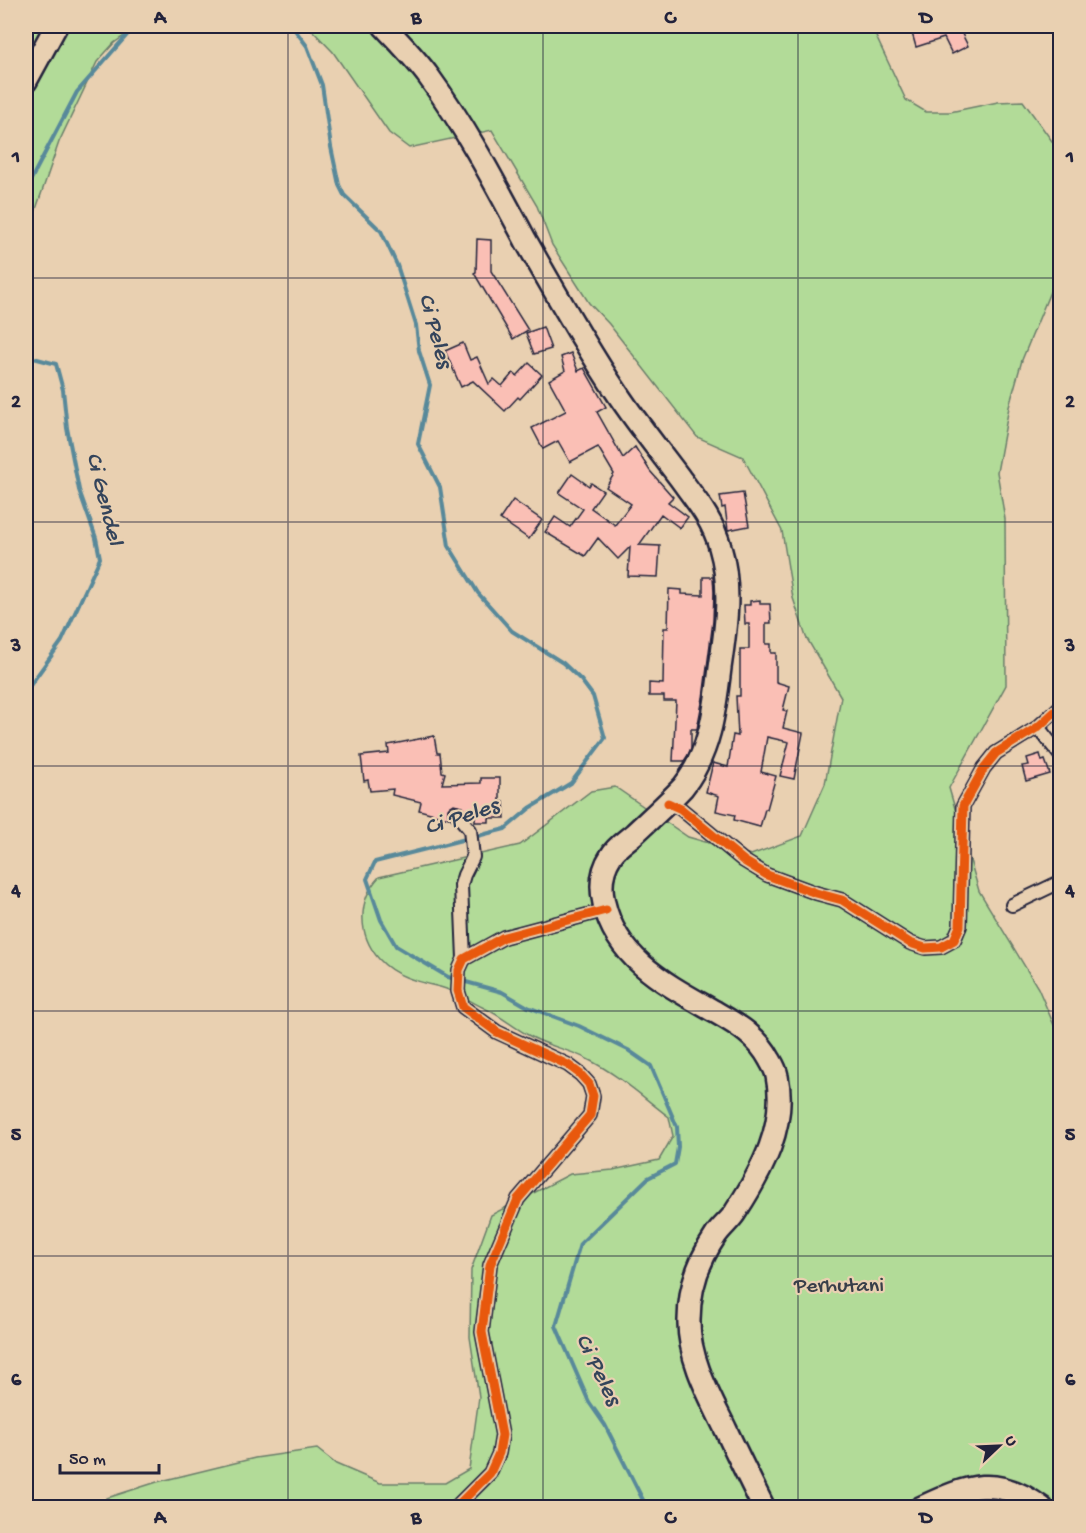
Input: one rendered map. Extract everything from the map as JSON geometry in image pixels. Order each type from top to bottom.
[{"type":"highway","points":[[26,81],[56,26]]},
{"type":"highway","points":[[384,26],[428,75],[456,116],[594,357],[705,514],[720,545],[728,586],[727,608],[716,701],[707,740],[692,775],[668,803],[612,853],[602,875],[602,893],[611,927],[620,942],[651,973],[671,988],[752,1035],[766,1052],[777,1073],[780,1095],[773,1142],[764,1164],[741,1203],[716,1235],[698,1267],[690,1300],[688,1321],[691,1341],[709,1394],[764,1508]]},
{"type":"highway","points":[[920,1508],[970,1487],[999,1486],[1012,1490],[1042,1508]]},
{"type":"street","points":[[668,803],[681,809],[744,861],[767,875],[842,900],[910,943],[925,948],[941,947],[954,940],[960,926],[963,806],[984,768],[996,753],[1058,713]]},
{"type":"street","points":[[1038,727],[1060,755]]},
{"type":"street","points":[[455,812],[470,830],[473,857],[461,885],[461,964],[458,991],[463,1007],[498,1032],[568,1065],[589,1084],[593,1096],[590,1115],[518,1199],[490,1265],[482,1332],[502,1435],[499,1453],[490,1473],[455,1508]]},
{"type":"street","points":[[1012,905],[1060,882]]},
{"type":"street","points":[[461,964],[504,937],[606,910]]},
{"type":"green space","points":[[26,26],[138,26],[114,43],[97,62],[59,142],[35,212],[26,254]]},
{"type":"green space","name":"Perhutani","points":[[308,26],[871,26],[906,100],[926,112],[950,112],[998,102],[1023,101],[1060,152],[1060,211],[1054,282],[1022,360],[1009,407],[997,472],[1005,519],[1006,685],[949,788],[979,891],[1038,988],[1060,1039],[1060,1507],[96,1508],[107,1498],[157,1482],[255,1458],[317,1449],[336,1464],[380,1483],[445,1483],[469,1469],[479,1397],[470,1337],[471,1270],[491,1215],[570,1174],[613,1170],[659,1160],[673,1136],[669,1117],[598,1065],[535,1039],[451,991],[408,978],[385,965],[372,950],[364,929],[364,907],[372,886],[379,877],[520,845],[591,791],[615,787],[688,837],[751,855],[802,836],[825,784],[841,697],[806,637],[793,598],[782,531],[743,457],[697,437],[609,324],[589,303],[552,245],[537,206],[492,130],[409,148],[389,133],[333,52]]},
{"type":"building","points":[[910,26],[958,26],[968,46],[952,54],[944,38],[916,47]]},
{"type":"building","points":[[477,239],[491,240],[491,271],[528,330],[513,339],[474,273],[476,272]]},
{"type":"building","points":[[543,327],[551,349],[534,354],[526,333]]},
{"type":"building","points":[[463,343],[470,360],[477,357],[489,384],[494,379],[502,386],[513,373],[517,376],[529,363],[542,375],[520,399],[518,397],[505,411],[473,381],[461,387],[445,351]]},
{"type":"building","points":[[571,353],[578,371],[584,368],[606,407],[597,412],[623,458],[635,447],[650,471],[673,497],[668,502],[688,517],[680,528],[661,514],[639,545],[660,546],[658,577],[628,576],[630,547],[618,559],[598,538],[585,556],[545,532],[555,517],[570,527],[583,509],[559,493],[572,474],[589,486],[591,483],[603,491],[591,508],[615,525],[631,504],[606,487],[614,474],[598,447],[570,462],[558,441],[543,449],[532,428],[566,411],[549,380],[565,371],[561,357]]},
{"type":"building","points":[[743,493],[749,526],[728,530],[725,507],[722,508],[720,496]]},
{"type":"building","points":[[513,500],[542,520],[529,539],[500,519]]},
{"type":"building","points":[[703,577],[713,577],[714,592],[713,621],[703,698],[697,729],[691,729],[691,748],[688,755],[684,761],[673,761],[676,701],[664,701],[664,696],[649,696],[649,683],[663,684],[664,628],[668,628],[669,589],[682,590],[682,594],[703,595]]},
{"type":"building","points":[[760,600],[760,604],[770,604],[771,623],[766,623],[766,644],[771,644],[771,653],[776,653],[776,682],[789,686],[783,710],[787,711],[783,728],[803,733],[794,779],[780,776],[789,742],[767,737],[761,772],[776,776],[760,827],[734,820],[735,815],[716,811],[719,796],[706,792],[713,763],[728,767],[733,735],[738,736],[736,696],[740,696],[740,649],[749,649],[749,624],[745,624],[744,605],[750,605],[750,601]]},
{"type":"building","points":[[434,736],[437,753],[440,753],[442,772],[445,773],[442,784],[481,783],[481,778],[500,778],[500,802],[504,802],[505,818],[489,818],[489,822],[475,822],[475,815],[469,816],[461,806],[454,804],[448,809],[449,818],[419,810],[421,802],[392,795],[393,789],[370,791],[368,780],[364,781],[361,756],[389,753],[388,745]]},
{"type":"building","points":[[1040,754],[1050,774],[1026,781],[1022,766],[1029,765],[1027,758]]},
{"type":"waterway","name":"Ci Peles","points":[[26,189],[77,92],[135,26]]},
{"type":"waterway","name":"Ci Peles","points":[[292,26],[307,46],[322,85],[339,185],[344,195],[381,231],[397,265],[416,325],[419,351],[430,385],[418,444],[440,487],[449,546],[478,593],[512,631],[563,663],[581,680],[593,696],[605,738],[571,783],[530,808],[505,829],[375,862],[367,879],[381,920],[396,946],[448,977],[502,992],[528,1007],[579,1026],[628,1050],[651,1066],[677,1127],[678,1147],[675,1164],[648,1178],[580,1244],[556,1326],[589,1402],[605,1425],[647,1508]]},
{"type":"waterway","name":"Ci Gendel","points":[[26,356],[56,364],[63,390],[67,428],[79,490],[96,538],[100,558],[62,641],[26,691]]},
{"type":"cycle path","points":[[668,803],[681,809],[744,861],[767,875],[842,900],[910,943],[925,948],[941,947],[954,940],[960,926],[963,806],[984,768],[996,753],[1038,727],[1060,707]]},
{"type":"cycle path","points":[[455,1508],[490,1473],[499,1453],[502,1435],[482,1332],[490,1265],[518,1199],[590,1115],[593,1096],[589,1084],[568,1065],[497,1032],[463,1007],[458,991],[459,970],[464,959],[504,937],[606,910]]}]
